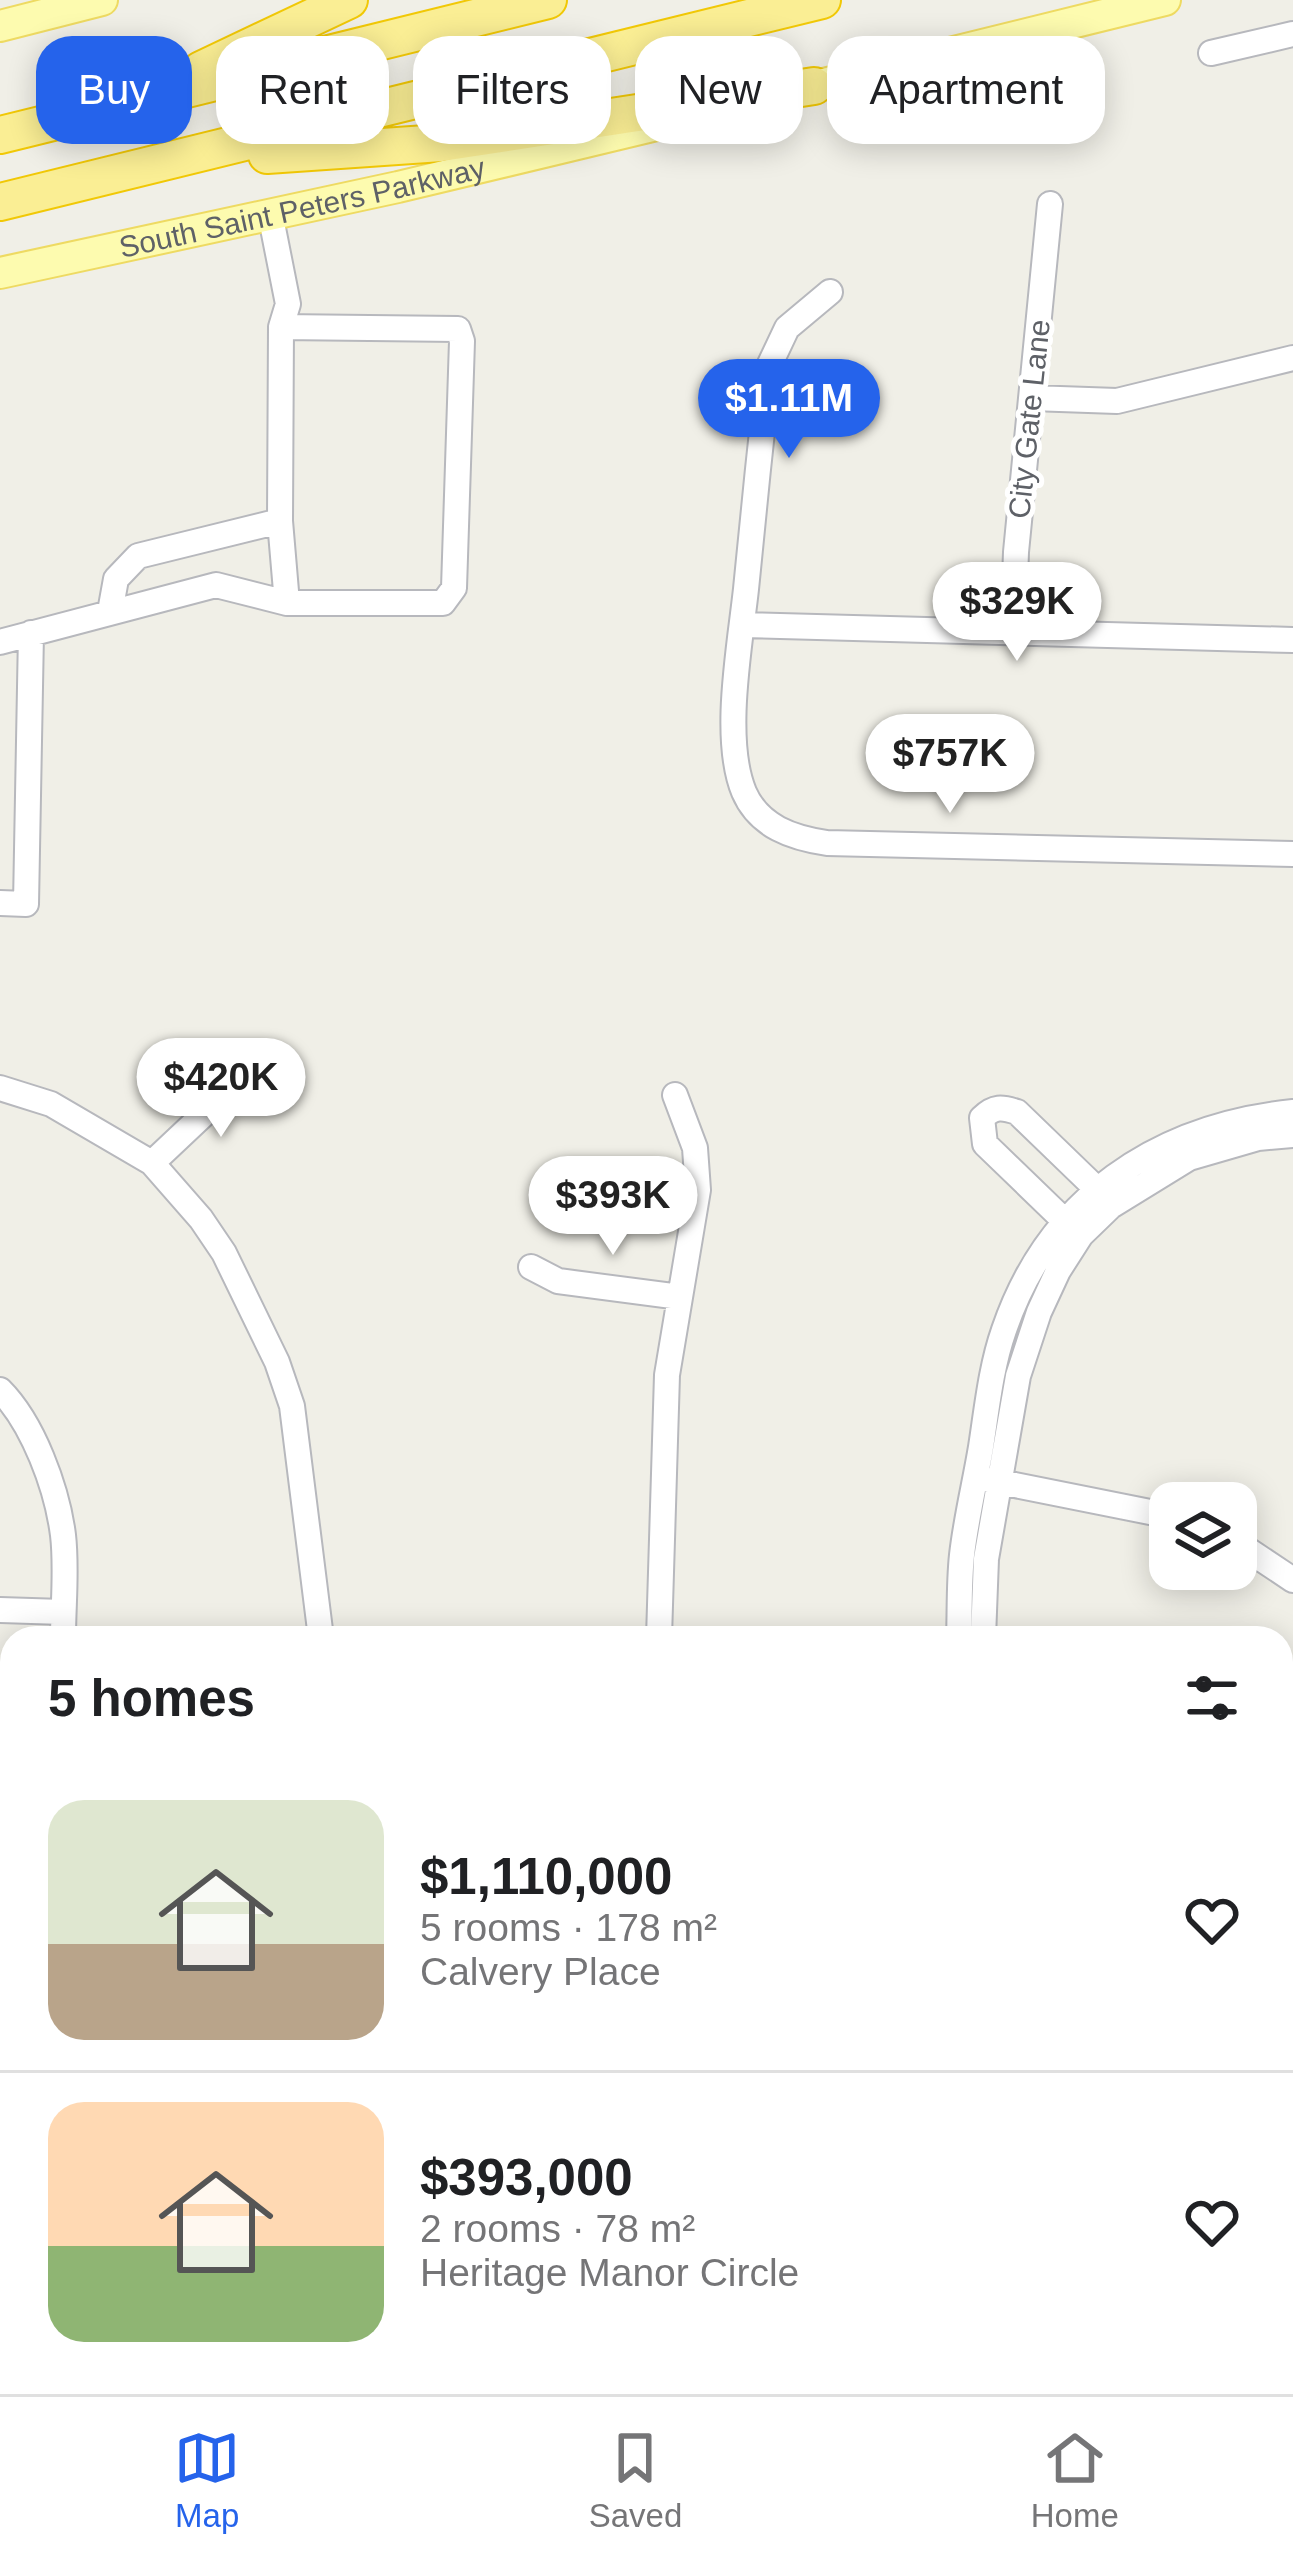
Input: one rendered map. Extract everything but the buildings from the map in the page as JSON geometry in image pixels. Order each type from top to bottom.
[{"type":"highway","points":[[192,75],[350,0]]},
{"type":"highway","points":[[192,88],[548,0]]},
{"type":"highway","points":[[0,202],[822,0]]},
{"type":"highway","points":[[162,163],[441,143],[814,86]]},
{"type":"highway","points":[[0,135],[36,126]]},
{"type":"main road","points":[[0,26],[102,0]]},
{"type":"main road","name":"South Saint Peters Parkway","points":[[0,273],[398,187],[1165,0]]},
{"type":"street","points":[[1211,53],[1293,34]]},
{"type":"street","name":"City Gate Lane","points":[[1012,634],[1050,203]]},
{"type":"street","points":[[270,213],[287,304],[281,327],[280,521],[287,604]]},
{"type":"street","points":[[830,292],[787,328],[769,366],[735,739],[744,794],[774,828],[799,839],[827,843],[1293,854]]},
{"type":"street","points":[[0,642],[216,585],[287,604],[443,604],[454,588],[458,329],[281,327]]},
{"type":"street","points":[[1031,398],[1118,400],[1293,358]]},
{"type":"street","points":[[110,611],[116,579],[138,556],[280,521]]},
{"type":"street","points":[[742,626],[1293,640]]},
{"type":"street","points":[[0,903],[26,904],[32,633]]},
{"type":"street","points":[[152,1163],[221,1098],[260,1076]]},
{"type":"street","points":[[0,1088],[51,1104],[152,1163],[224,1253],[277,1362],[292,1406],[320,1626]]},
{"type":"street","points":[[659,1626],[668,1375],[698,1190],[695,1148],[675,1095]]},
{"type":"street","points":[[1071,1228],[985,1144],[982,1118],[990,1109],[1017,1112],[1104,1196]]},
{"type":"street","points":[[959,1626],[962,1556],[1003,1333],[1015,1301],[1071,1228],[1179,1138],[1255,1116],[1293,1112]]},
{"type":"street","points":[[1104,1196],[1190,1158],[1258,1138],[1293,1136]]},
{"type":"street","points":[[983,1626],[986,1559],[1018,1376],[1071,1228]]},
{"type":"street","points":[[531,1267],[558,1281],[680,1298]]},
{"type":"street","points":[[0,1390],[15,1405],[36,1443],[62,1530],[63,1626]]},
{"type":"street","points":[[976,1478],[1149,1512]]},
{"type":"street","points":[[1257,1556],[1293,1580]]},
{"type":"street","points":[[0,1610],[63,1612]]}]
